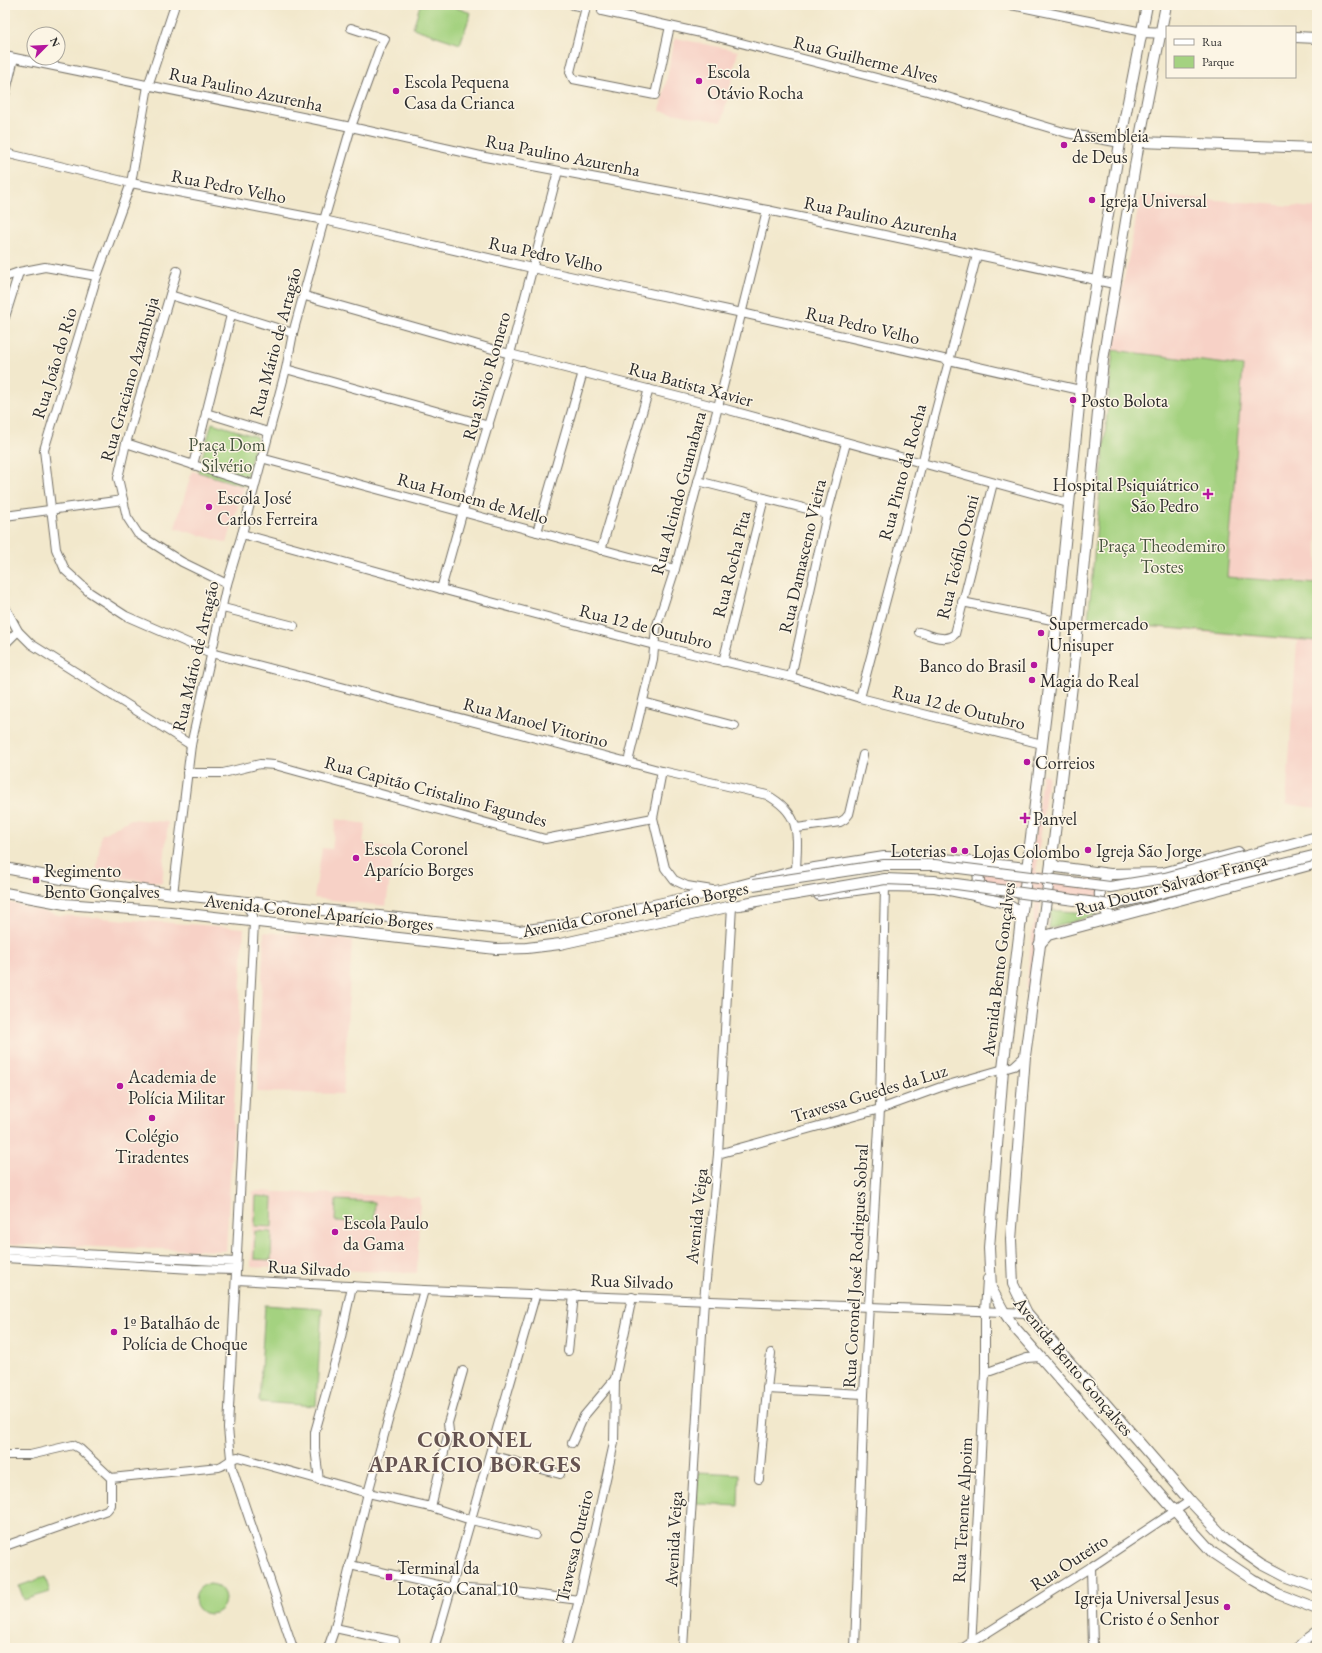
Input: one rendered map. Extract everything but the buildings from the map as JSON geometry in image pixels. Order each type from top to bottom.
[{"type":"main road","name":"Avenida Bento Gonçalves","points":[[1147,5],[1120,143],[1084,357],[1057,621],[1003,1069],[989,1248],[991,1288],[1004,1312],[1040,1357],[1213,1553],[1278,1594],[1317,1608]]},
{"type":"main road","name":"Avenida Bento Gonçalves","points":[[1166,5],[1164,33],[1139,142],[1114,284],[1103,360],[1073,677],[1051,862],[1025,1056],[1011,1240],[1013,1284],[1027,1313],[1190,1501],[1225,1538],[1262,1564],[1285,1576],[1317,1588]]},
{"type":"main road","points":[[1142,32],[1164,33]]},
{"type":"main road","points":[[1296,37],[1317,38]]},
{"type":"main road","points":[[1139,142],[1317,148]]},
{"type":"main road","name":"Rua Doutor Salvador França","points":[[1051,862],[1058,867],[1110,874],[1163,873],[1317,832]]},
{"type":"main road","points":[[738,886],[884,865],[934,865],[1110,887],[1165,878],[1317,837]]},
{"type":"main road","points":[[732,906],[885,879],[934,881],[1111,905],[1317,855]]},
{"type":"main road","name":"Avenida Coronel Aparício Borges","points":[[5,868],[67,880],[173,894],[519,931],[565,925],[717,891],[796,871],[884,857],[935,858],[1027,868]]},
{"type":"main road","points":[[969,894],[978,881],[978,872],[973,861]]},
{"type":"main road","name":"Rua Doutor Salvador França","points":[[1039,945],[1048,935],[1317,863]]},
{"type":"main road","points":[[1110,874],[1101,887],[1100,902],[1111,918]]},
{"type":"main road","name":"Avenida Coronel Aparício Borges","points":[[5,893],[65,904],[170,912],[496,948],[527,948],[560,944],[732,906],[885,886],[934,887],[1005,903],[1016,910],[1021,923]]},
{"type":"street","name":"Rua João do Rio","points":[[175,5],[148,86],[131,183],[97,276],[44,450],[56,550],[65,570],[89,592],[126,616],[211,654]]},
{"type":"street","points":[[573,5],[586,8],[570,72],[573,79],[655,95],[670,26]]},
{"type":"street","points":[[1011,5],[1142,32]]},
{"type":"street","name":"Rua Guilherme Alves","points":[[602,11],[670,26],[927,91],[1067,133],[1120,143]]},
{"type":"street","name":"Rua Mário de Artagão","points":[[173,894],[191,746],[211,654],[223,608],[227,584],[242,534],[286,369],[293,333],[305,296],[324,220],[351,127],[379,50],[385,39],[351,28]]},
{"type":"street","name":"Rua Paulino Azurenha","points":[[5,56],[351,127],[478,155],[767,210],[1114,284]]},
{"type":"street","points":[[5,95],[14,58]]},
{"type":"street","name":"Rua Pedro Velho","points":[[5,153],[131,183],[324,220],[1080,390]]},
{"type":"street","name":"Rua Silvio Romero","points":[[441,589],[462,512],[510,354],[558,171]]},
{"type":"street","name":"Rua Alcindo Guanabara","points":[[628,762],[653,660],[656,628],[675,569],[718,407],[767,210]]},
{"type":"street","name":"Rua Pinto da Rocha","points":[[860,698],[977,255]]},
{"type":"street","points":[[5,277],[19,272],[46,267],[97,276]]},
{"type":"street","name":"Rua Graciano Azambuja","points":[[177,271],[126,443],[118,478],[127,517],[138,534],[182,562],[227,584]]},
{"type":"street","points":[[5,317],[19,272]]},
{"type":"street","points":[[170,295],[293,333]]},
{"type":"street","name":"Rua Batista Xavier","points":[[305,296],[510,354],[718,407],[1068,503]]},
{"type":"street","points":[[192,465],[231,315]]},
{"type":"street","points":[[286,369],[489,426]]},
{"type":"street","points":[[537,532],[583,372]]},
{"type":"street","points":[[601,550],[649,389]]},
{"type":"street","points":[[206,413],[268,432]]},
{"type":"street","points":[[126,443],[255,485]]},
{"type":"street","name":"Rua Damasceno Vieira","points":[[792,677],[827,514],[846,443]]},
{"type":"street","name":"Rua Homem de Mello","points":[[262,458],[675,569]]},
{"type":"street","points":[[698,481],[827,514]]},
{"type":"street","name":"Rua Teófilo Otoni","points":[[919,632],[945,639],[951,638],[955,634],[993,483]]},
{"type":"street","name":"Rua Rocha Pita","points":[[722,662],[764,498]]},
{"type":"street","points":[[5,516],[123,500]]},
{"type":"street","name":"Rua 12 de Outubro","points":[[242,534],[441,589],[654,645],[722,662],[792,677],[860,698],[1042,744]]},
{"type":"street","points":[[962,602],[1057,621]]},
{"type":"street","points":[[5,607],[18,631],[31,644],[191,746]]},
{"type":"street","points":[[223,608],[294,626]]},
{"type":"street","points":[[5,644],[18,631]]},
{"type":"street","name":"Rua Manoel Vitorino","points":[[211,654],[662,771],[767,795],[779,802],[789,813],[797,828]]},
{"type":"street","points":[[643,702],[735,726]]},
{"type":"street","points":[[796,871],[797,828],[840,822],[845,819],[849,814],[863,755]]},
{"type":"street","name":"Rua Capitão Cristalino Fagundes","points":[[188,773],[223,773],[260,764],[275,765],[545,839],[653,818]]},
{"type":"street","points":[[662,771],[653,818],[665,868],[674,880],[687,886],[717,891]]},
{"type":"street","name":"Rua Coronel José Rodrigues Sobral","points":[[855,1648],[868,1307],[880,1109],[885,886]]},
{"type":"street","points":[[244,901],[253,916],[254,922],[228,1428],[231,1461],[293,1648]]},
{"type":"street","name":"Avenida Veiga","points":[[683,1648],[704,1300],[718,1154],[732,906]]},
{"type":"street","name":"Travessa Guedes da Luz","points":[[718,1154],[880,1109],[941,1087],[1014,1066],[1025,1056]]},
{"type":"street","name":"Rua Tenente Alpoim","points":[[971,1646],[985,1373],[985,1311],[989,1248]]},
{"type":"street","points":[[5,1250],[52,1256],[122,1261],[146,1262],[170,1259],[192,1260],[217,1266]]},
{"type":"street","points":[[5,1258],[52,1256]]},
{"type":"street","points":[[170,1259],[170,1268]]},
{"type":"street","points":[[192,1260],[192,1269]]},
{"type":"street","points":[[146,1262],[170,1268],[192,1269],[217,1266],[236,1266]]},
{"type":"street","name":"Rua Silvado","points":[[236,1280],[424,1290],[536,1293],[1027,1313]]},
{"type":"street","points":[[318,1480],[315,1432],[338,1351],[352,1286]]},
{"type":"street","points":[[328,1648],[335,1628],[368,1494],[424,1290]]},
{"type":"street","points":[[434,1648],[536,1293]]},
{"type":"street","points":[[568,1351],[574,1295]]},
{"type":"street","name":"Travessa Outeiro","points":[[566,1648],[579,1600],[614,1443],[615,1379],[632,1297]]},
{"type":"street","points":[[759,1479],[770,1352]]},
{"type":"street","points":[[985,1373],[1027,1358],[1040,1357]]},
{"type":"street","points":[[431,1507],[449,1431],[448,1423],[463,1372]]},
{"type":"street","points":[[572,1443],[584,1416],[615,1379]]},
{"type":"street","points":[[767,1389],[864,1394]]},
{"type":"street","points":[[5,1455],[30,1455],[73,1445],[80,1449],[111,1478],[111,1505],[107,1510],[5,1546]]},
{"type":"street","points":[[490,1455],[560,1474]]},
{"type":"street","points":[[111,1478],[219,1466],[225,1465],[238,1457],[368,1494],[431,1507],[471,1520],[535,1535]]},
{"type":"street","name":"Rua Outeiro","points":[[963,1648],[971,1646],[1190,1501]]},
{"type":"street","points":[[350,1565],[451,1588],[516,1592],[579,1600]]},
{"type":"street","points":[[1091,1567],[1094,1648]]},
{"type":"street","points":[[335,1628],[395,1641]]},
{"type":"street","points":[[1294,1648],[1317,1632]]},
{"type":"shaded area","name":"Escola Otávio Rocha","points":[[675,38],[738,51],[722,122],[660,111]]},
{"type":"shaded area","name":"Hospital Psiquiátrico São Pedro","points":[[1141,194],[1317,208],[1317,808],[1286,804],[1297,641],[1087,622],[1112,349],[1116,320]]},
{"type":"shaded area","name":"Escola José Carlos Ferreira","points":[[192,471],[244,486],[227,543],[175,528]]},
{"type":"shaded area","points":[[1042,774],[1048,775],[1036,873],[1103,882],[1100,907],[1041,900],[1031,989],[1026,989],[1036,900],[973,890],[976,867],[1030,874]]},
{"type":"shaded area","points":[[131,819],[168,822],[162,883],[96,875],[101,835]]},
{"type":"shaded area","name":"Escola Coronel Aparício Borges","points":[[336,819],[366,824],[363,842],[394,850],[386,906],[314,898],[322,848],[332,849]]},
{"type":"shaded area","name":"Academia de Polícia Militar","points":[[5,901],[59,915],[244,928],[226,1251],[5,1244]]},
{"type":"shaded area","points":[[264,932],[352,940],[343,1094],[257,1092]]},
{"type":"shaded area","name":"Escola Paulo da Gama","points":[[253,1191],[420,1197],[417,1273],[251,1267]]},
{"type":"green space","points":[[420,5],[448,5],[471,13],[460,44],[413,28]]},
{"type":"green space","name":"Praça Theodemiro Tostes","points":[[1113,350],[1243,366],[1227,577],[1317,584],[1317,641],[1088,621]]},
{"type":"green space","name":"Praça Dom Silvério","points":[[212,423],[257,437],[244,486],[198,472]]},
{"type":"green space","points":[[1051,910],[1098,914],[1049,929]]},
{"type":"green space","points":[[256,1196],[273,1197],[272,1227],[255,1226]]},
{"type":"green space","points":[[336,1200],[375,1202],[374,1223],[335,1221]]},
{"type":"green space","points":[[255,1231],[272,1232],[271,1260],[254,1259]]},
{"type":"green space","points":[[265,1305],[322,1309],[316,1406],[259,1402]]},
{"type":"green space","points":[[698,1472],[739,1474],[738,1506],[696,1504]]},
{"type":"green space","points":[[45,1577],[50,1592],[24,1600],[19,1586]]},
{"type":"green space","points":[[210,1584],[221,1588],[225,1599],[221,1610],[210,1614],[199,1610],[195,1599],[199,1588]]},
{"type":"place","name":"Escola Otávio Rocha","points":[[699,81]]},
{"type":"place","name":"Escola Pequena Casa da Crianca","points":[[396,91]]},
{"type":"place","name":"Assembleia de Deus","points":[[1064,145]]},
{"type":"place","name":"Igreja Universal","points":[[1092,200]]},
{"type":"place","name":"Posto Bolota","points":[[1073,400]]},
{"type":"place","name":"Hospital Psiquiátrico São Pedro","points":[[1208,494]]},
{"type":"place","name":"Escola José Carlos Ferreira","points":[[209,507]]},
{"type":"place","name":"Supermercado Unisuper","points":[[1041,633]]},
{"type":"place","name":"Banco do Brasil","points":[[1034,665]]},
{"type":"place","name":"Magia do Real","points":[[1032,680]]},
{"type":"place","name":"Correios","points":[[1027,762]]},
{"type":"place","name":"Panvel","points":[[1025,818]]},
{"type":"place","name":"Loterias","points":[[954,850]]},
{"type":"place","name":"Igreja São Jorge","points":[[1088,850]]},
{"type":"place","name":"Lojas Colombo","points":[[965,851]]},
{"type":"place","name":"Escola Coronel Aparício Borges","points":[[356,858]]},
{"type":"place","name":"Regimento Bento Gonçalves","points":[[36,880]]},
{"type":"place","name":"Academia de Polícia Militar","points":[[120,1086]]},
{"type":"place","name":"Colégio Tiradentes","points":[[152,1118]]},
{"type":"place","name":"Escola Paulo da Gama","points":[[335,1232]]},
{"type":"place","name":"1º Batalhão de Polícia de Choque","points":[[114,1332]]},
{"type":"place","name":"Terminal da Lotação Canal 10","points":[[389,1577]]},
{"type":"place","name":"Igreja Universal Jesus Cristo é o Senhor","points":[[1227,1607]]},
{"type":"district","name":"CORONEL APARÍCIO BORGES","points":[[475,1452]]}]
